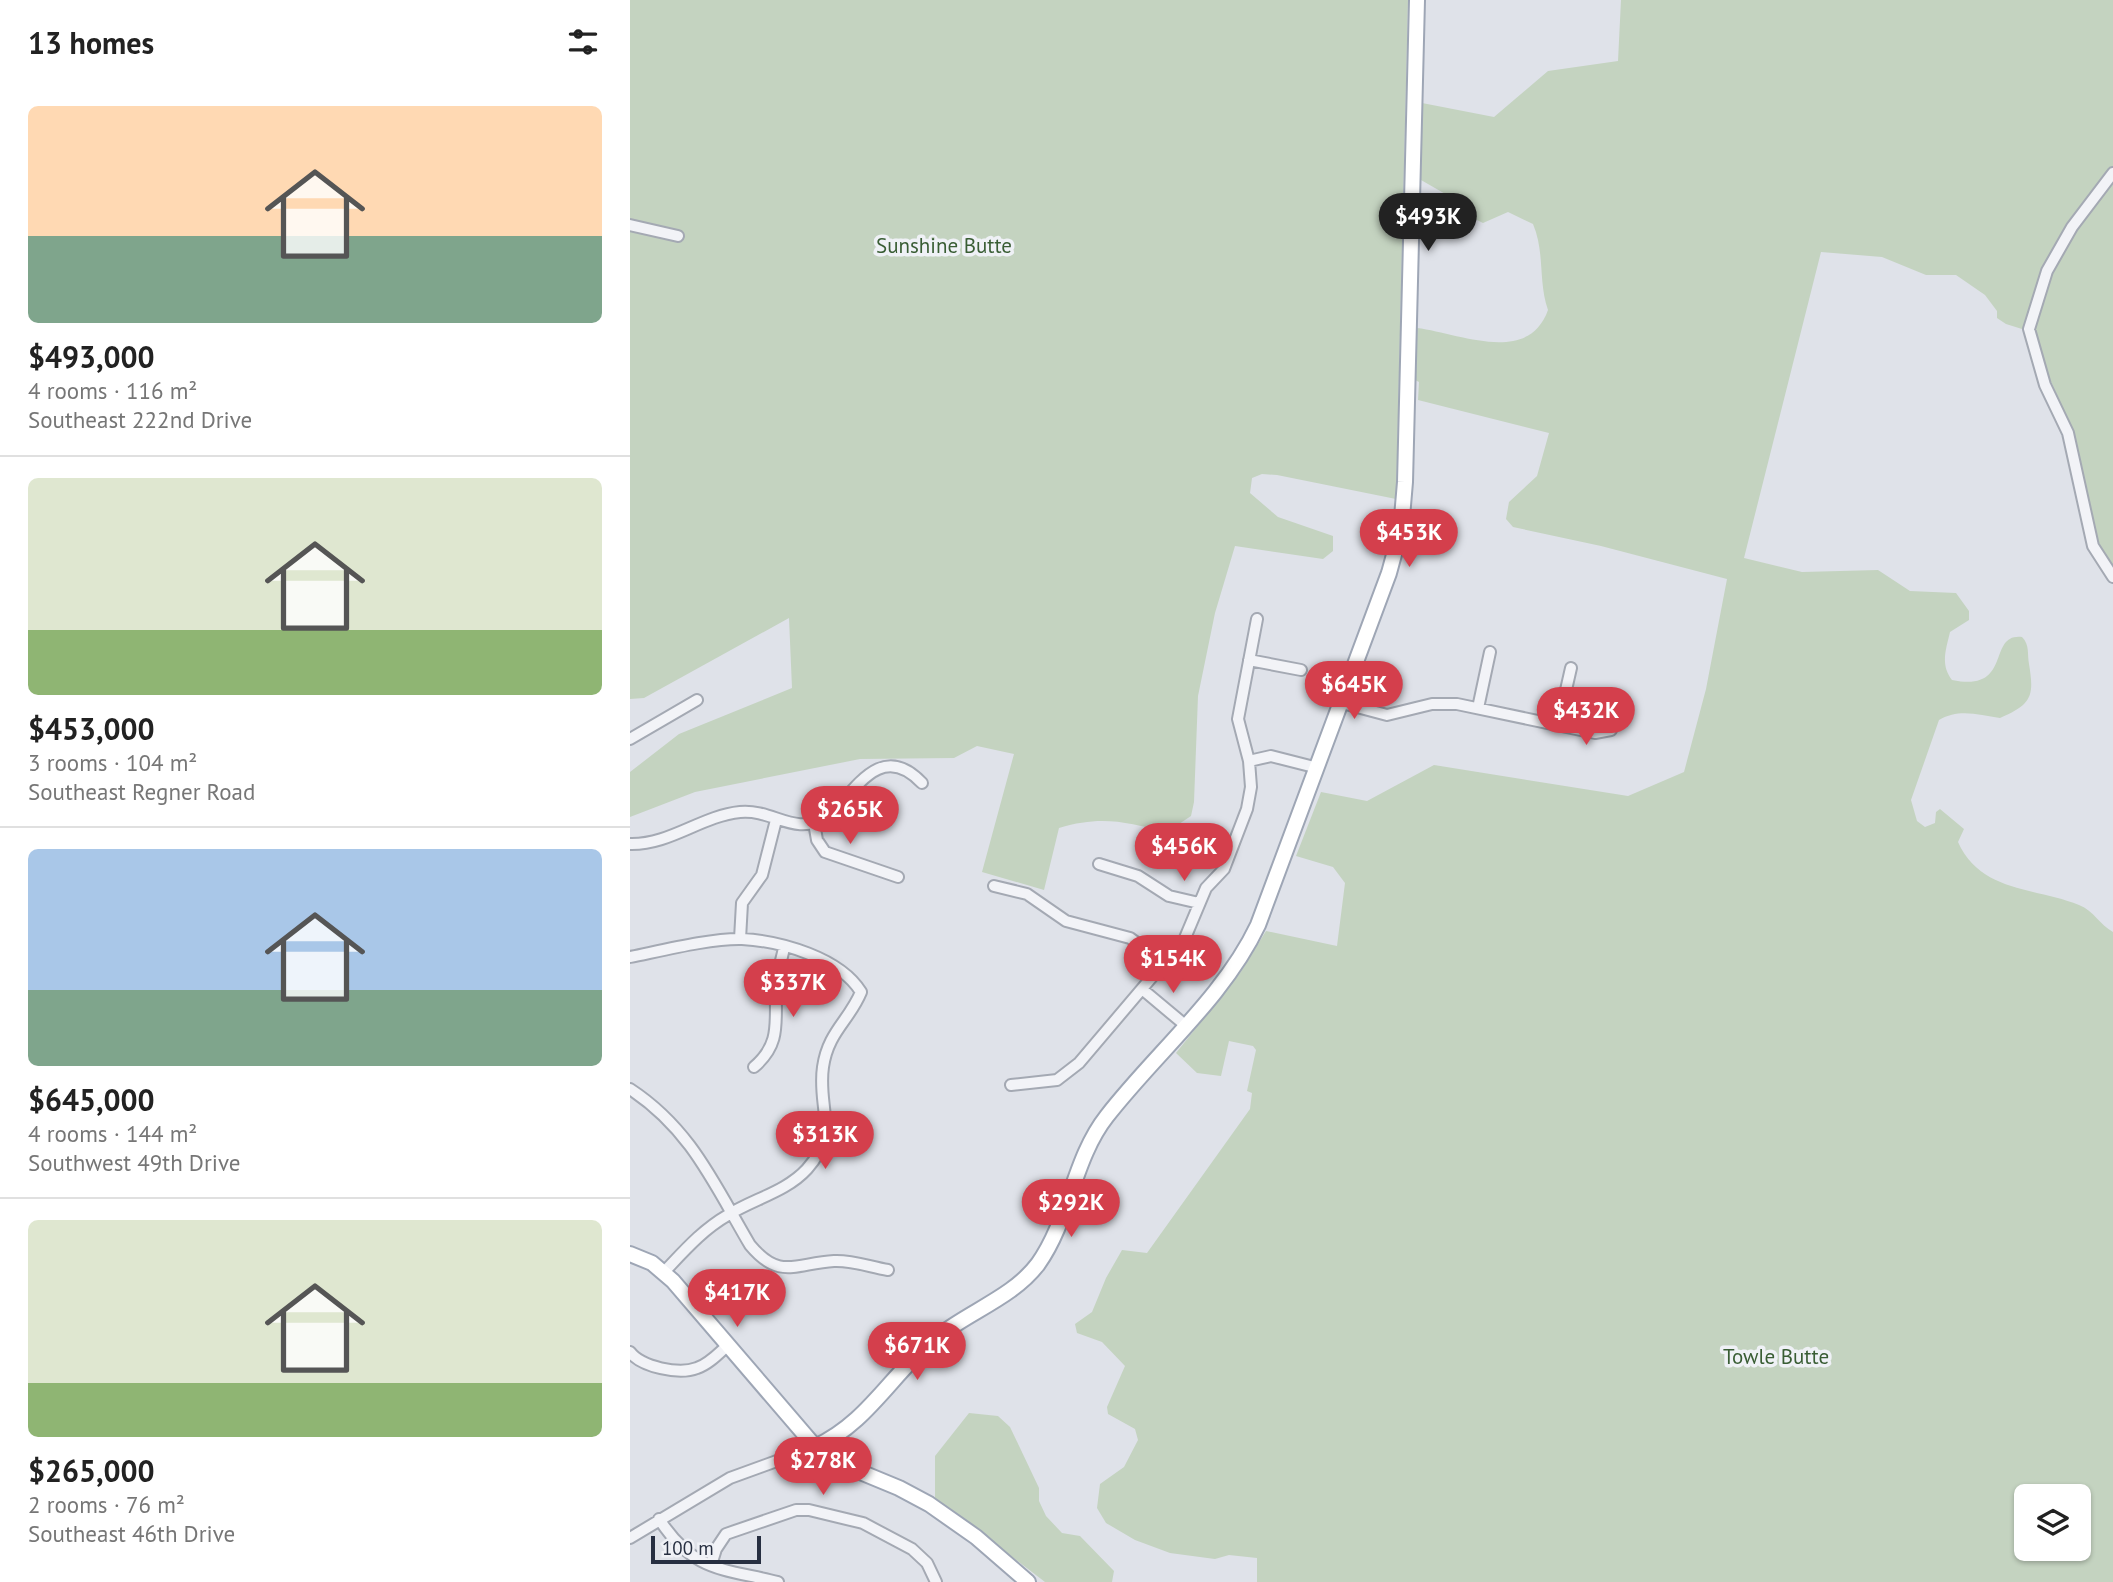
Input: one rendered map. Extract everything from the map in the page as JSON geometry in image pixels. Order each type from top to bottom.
[{"type":"main road","points":[[815,1447],[842,1434],[858,1421],[937,1337],[1006,1292],[1032,1271],[1051,1240],[1098,1129],[1237,963],[1252,938],[1389,573],[1405,504],[1417,0]]},
{"type":"main road","points":[[630,1254],[664,1272],[824,1457],[892,1485],[929,1504],[976,1536],[1028,1582]]},
{"type":"street","points":[[2113,173],[2071,227],[2047,271],[2028,329],[2045,385],[2068,433],[2093,546],[2113,577]]},
{"type":"street","points":[[630,225],[678,236]]},
{"type":"street","points":[[1011,1085],[1058,1084],[1079,1063],[1185,938],[1206,888],[1224,869],[1231,856],[1247,809],[1251,787],[1249,761],[1238,719],[1257,619]]},
{"type":"street","points":[[1478,709],[1490,652]]},
{"type":"street","points":[[1249,660],[1301,670]]},
{"type":"street","points":[[1558,725],[1570,668]]},
{"type":"street","points":[[630,739],[697,700]]},
{"type":"street","points":[[1342,703],[1387,715],[1432,704],[1478,709],[1594,733],[1611,730]]},
{"type":"street","points":[[1249,761],[1271,756],[1318,768]]},
{"type":"street","points":[[630,844],[653,842],[742,812],[796,825],[814,823],[829,817],[877,769],[902,766],[922,783]]},
{"type":"street","points":[[740,939],[741,903],[762,875],[776,820]]},
{"type":"street","points":[[814,823],[817,840],[825,852],[898,877]]},
{"type":"street","points":[[1100,864],[1138,876],[1168,896],[1199,903]]},
{"type":"street","points":[[993,886],[1027,894],[1066,920],[1130,938],[1164,963]]},
{"type":"street","points":[[630,957],[740,939],[830,961],[852,976],[861,992],[835,1030],[823,1065],[821,1085],[825,1100],[826,1131],[819,1152],[797,1179],[730,1213],[700,1235],[664,1272]]},
{"type":"street","points":[[754,1067],[768,1055],[774,1038],[778,1014],[776,990],[784,948]]},
{"type":"street","points":[[1142,989],[1185,1025]]},
{"type":"street","points":[[630,1089],[675,1125],[694,1149],[757,1254],[779,1267],[795,1269],[838,1261],[888,1270]]},
{"type":"street","points":[[630,1352],[644,1363],[686,1371],[707,1362],[728,1345]]},
{"type":"street","points":[[630,1538],[743,1472],[815,1447]]},
{"type":"street","points":[[711,1565],[726,1534],[796,1510],[809,1510],[863,1523],[912,1549],[927,1563],[936,1582]]},
{"type":"street","points":[[659,1519],[688,1556],[760,1580],[778,1582]]},
{"type":"green space","name":"Sunshine Butte","points":[[630,0],[1408,0],[1396,499],[1277,475],[1262,474],[1252,478],[1250,493],[1278,517],[1333,536],[1333,551],[1323,559],[1235,546],[1215,613],[1198,696],[1194,802],[1191,816],[1167,832],[1113,821],[1088,822],[1059,828],[1044,890],[982,872],[1014,754],[977,746],[954,758],[860,759],[695,792],[630,817],[630,772],[679,734],[792,688],[789,618],[644,698],[630,699]]},
{"type":"green space","name":"Towle Butte","points":[[1621,0],[2113,0],[2113,567],[2099,546],[2075,436],[2042,361],[2035,333],[2006,324],[1997,318],[1997,311],[1985,295],[1956,275],[1926,275],[1882,257],[1821,252],[1744,558],[1802,572],[1878,570],[1910,591],[1956,593],[1969,611],[1969,620],[1950,632],[1945,663],[1952,680],[1971,682],[1984,678],[1992,671],[2005,644],[2011,638],[2022,637],[2026,643],[2031,691],[2025,703],[2000,718],[1962,713],[1939,720],[1911,800],[1917,821],[1925,827],[1935,823],[1936,812],[1940,809],[1964,829],[1958,842],[1968,859],[1980,871],[2011,886],[2079,905],[2113,932],[2113,1582],[1257,1582],[1257,1558],[1229,1555],[1215,1559],[1170,1553],[1135,1540],[1106,1523],[1097,1508],[1100,1484],[1124,1467],[1138,1440],[1135,1429],[1108,1414],[1107,1407],[1125,1366],[1102,1342],[1077,1333],[1075,1324],[1092,1312],[1106,1278],[1122,1250],[1147,1253],[1250,1109],[1252,1093],[1247,1091],[1256,1050],[1253,1046],[1229,1041],[1221,1076],[1197,1073],[1176,1053],[1240,973],[1266,931],[1337,946],[1345,883],[1333,867],[1296,856],[1321,792],[1367,801],[1434,765],[1628,796],[1684,772],[1706,689],[1727,579],[1601,546],[1513,527],[1506,519],[1509,502],[1537,476],[1549,433],[1418,400],[1419,382],[1415,380],[1417,328],[1491,342],[1509,342],[1525,337],[1538,327],[1548,310],[1539,245],[1533,224],[1508,212],[1483,223],[1473,218],[1461,203],[1421,180],[1422,103],[1494,117],[1548,71],[1618,61]]},
{"type":"green space","points":[[969,1413],[998,1416],[1010,1427],[1039,1488],[1039,1501],[1046,1516],[1062,1533],[1080,1536],[1114,1571],[1112,1582],[1045,1582],[935,1498],[935,1456]]}]
